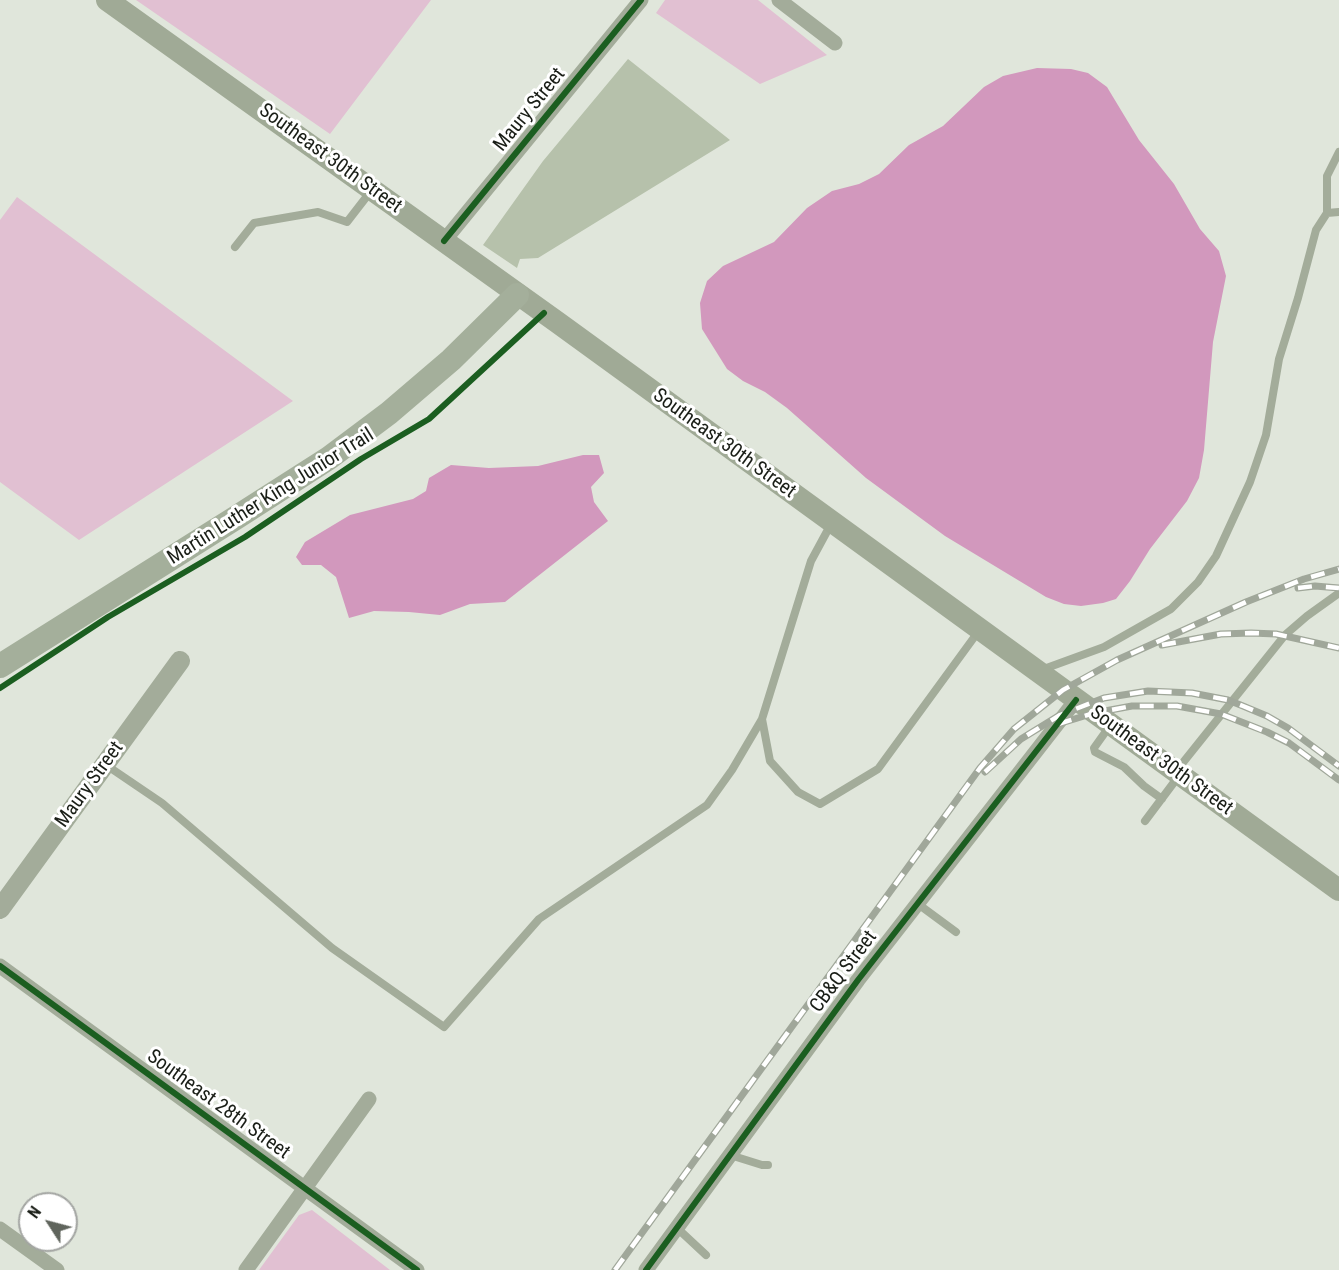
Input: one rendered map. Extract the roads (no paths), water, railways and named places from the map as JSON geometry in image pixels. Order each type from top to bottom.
[{"type":"main road","name":"Southeast 30th Street","points":[[107,0],[557,322],[1339,890]]},
{"type":"main road","points":[[0,666],[328,458],[398,406],[450,360],[517,295]]},
{"type":"street","name":"Maury Street","points":[[444,241],[641,0]]},
{"type":"street","points":[[779,0],[835,43]]},
{"type":"street","name":"Maury Street","points":[[0,909],[180,661]]},
{"type":"street","name":"CB&Q Street","points":[[646,1270],[858,980],[1076,700]]},
{"type":"street","name":"Southeast 28th Street","points":[[0,966],[417,1270]]},
{"type":"street","points":[[246,1270],[369,1099]]},
{"type":"street","points":[[0,1229],[57,1270]]},
{"type":"lane","points":[[1037,671],[1104,647],[1171,609],[1198,582],[1216,556],[1250,482],[1266,435],[1280,359],[1316,231],[1328,213],[1327,176],[1339,152]]},
{"type":"lane","points":[[236,248],[254,223],[318,212],[347,222],[372,189]]},
{"type":"lane","points":[[1328,213],[1339,212]]},
{"type":"lane","points":[[105,764],[162,803],[333,948],[444,1027],[539,919],[707,805],[732,770],[762,719],[812,561],[832,522]]},
{"type":"lane","points":[[1145,821],[1178,773],[1285,635],[1339,592]]},
{"type":"lane","points":[[762,719],[770,761],[798,792],[820,804],[878,769],[979,630]]},
{"type":"lane","points":[[1111,725],[1094,748],[1095,752],[1124,767],[1162,799]]},
{"type":"lane","points":[[918,903],[956,932]]},
{"type":"lane","points":[[730,1155],[768,1165]]},
{"type":"lane","points":[[677,1228],[706,1255]]},
{"type":"railway","points":[[615,1270],[980,768],[1014,729],[1063,690],[1117,660],[1246,602],[1304,579],[1339,569]]},
{"type":"railway","points":[[1298,588],[1315,586],[1339,588]]},
{"type":"railway","points":[[1162,645],[1221,634],[1251,633],[1276,634],[1339,648]]},
{"type":"railway","points":[[985,772],[1021,739],[1060,715],[1104,698],[1148,691],[1192,693],[1228,700],[1267,716],[1288,728],[1339,766]]},
{"type":"railway","points":[[1058,724],[1094,713],[1132,706],[1177,706],[1221,714],[1289,743],[1339,780]]}]
